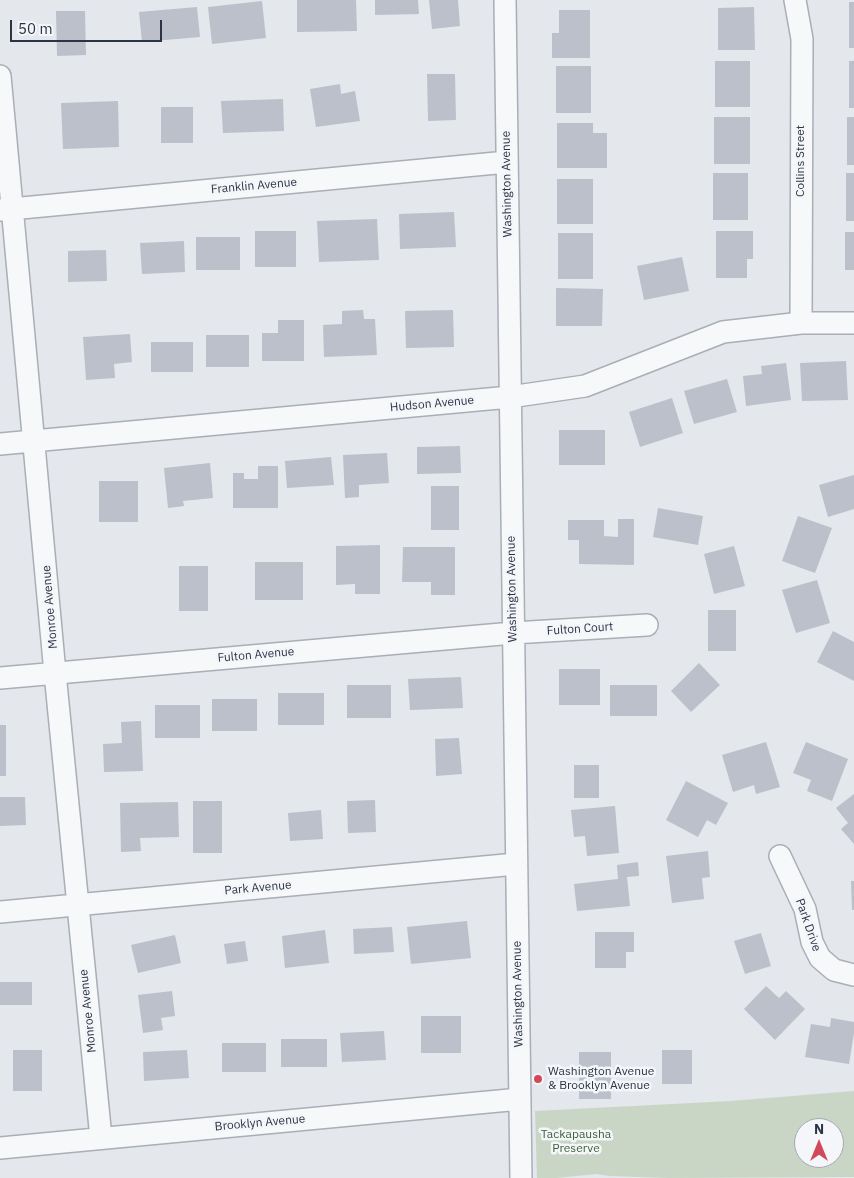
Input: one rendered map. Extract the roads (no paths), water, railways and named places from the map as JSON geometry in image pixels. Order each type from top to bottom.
[{"type":"street","name":"Washington Avenue","points":[[505,0],[521,1178]]},
{"type":"street","name":"Collins Street","points":[[795,0],[802,39],[801,322]]},
{"type":"street","name":"Monroe Avenue","points":[[0,76],[6,209],[35,441],[55,673],[101,1138]]},
{"type":"street","name":"Franklin Avenue","points":[[6,209],[507,162]]},
{"type":"street","name":"Hudson Avenue","points":[[0,444],[510,397],[586,386],[723,332],[801,322],[854,323]]},
{"type":"street","name":"Fulton Court","points":[[513,633],[647,625]]},
{"type":"street","name":"Fulton Avenue","points":[[0,678],[513,633]]},
{"type":"street","name":"Park Drive","points":[[780,856],[805,909],[812,942],[820,958],[834,970],[854,975]]},
{"type":"street","name":"Park Avenue","points":[[0,912],[516,864]]},
{"type":"street","name":"Brooklyn Avenue","points":[[0,1148],[520,1099]]},
{"type":"place","name":"Washington Avenue & Brooklyn Avenue","points":[[538,1079]]},
{"type":"park label","name":"Tackapausha Preserve","points":[[576,1142]]}]
